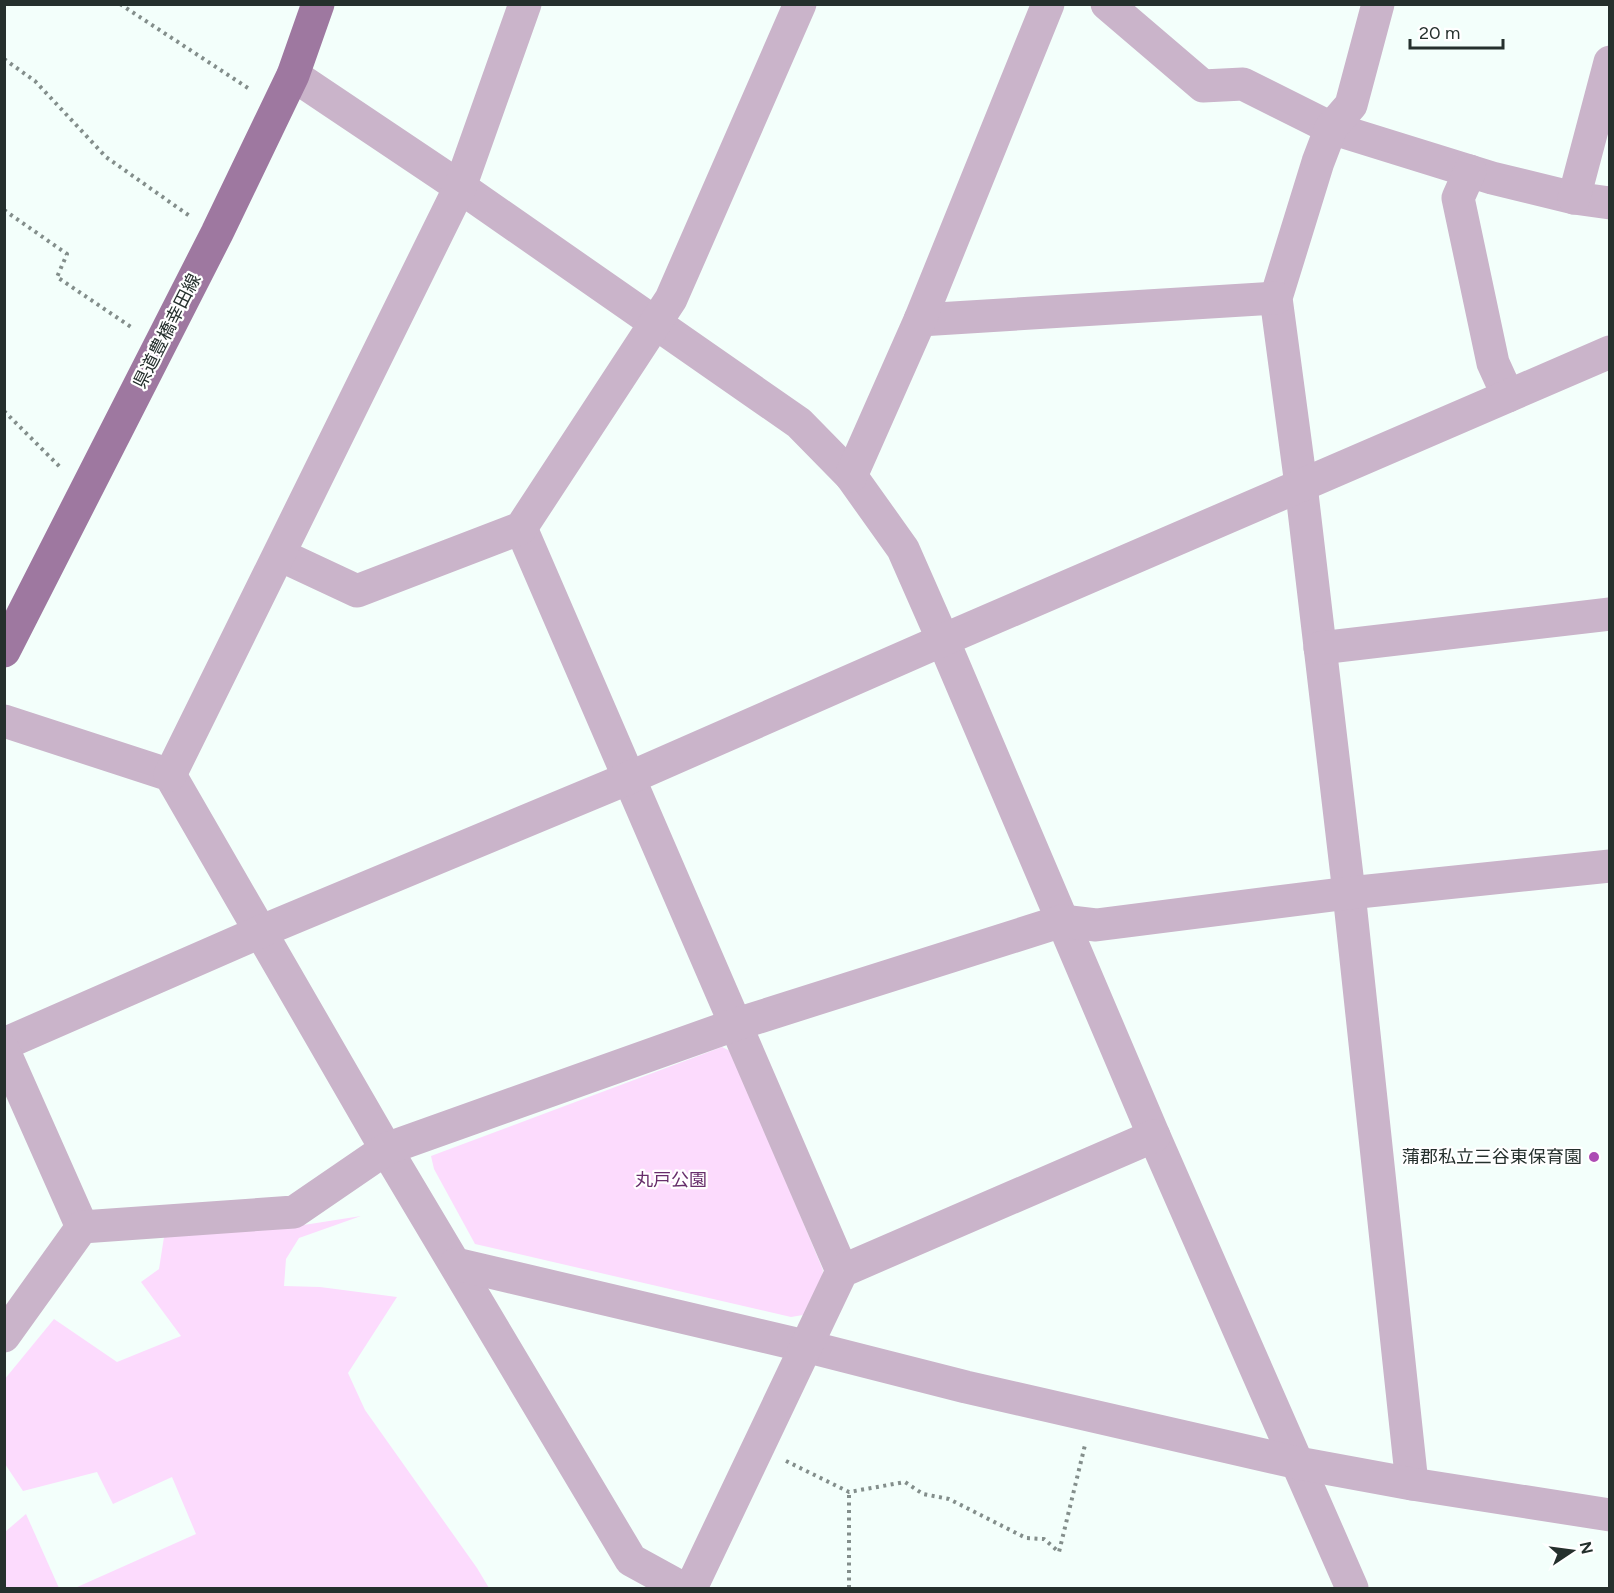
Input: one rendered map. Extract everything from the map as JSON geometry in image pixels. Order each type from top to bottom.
[{"type":"main road","name":"県道豊橋幸田線","points":[[4,651],[217,233],[293,75],[318,4]]},
{"type":"street","points":[[170,775],[460,188],[525,4]]},
{"type":"street","points":[[280,555],[357,591],[521,528],[671,299],[800,4]]},
{"type":"street","points":[[851,476],[920,320],[1048,4]]},
{"type":"street","points":[[1107,4],[1140,17],[1203,86],[1243,84],[1331,128],[1470,171],[1574,198],[1610,203]]},
{"type":"street","points":[[1378,4],[1352,105],[1331,128],[1318,162],[1276,298],[1301,485],[1349,893],[1412,1484]]},
{"type":"street","points":[[1574,198],[1610,63]]},
{"type":"street","points":[[293,75],[799,423],[851,476],[903,549],[1154,1136],[1352,1588]]},
{"type":"street","points":[[1470,171],[1458,198],[1493,363],[1508,396]]},
{"type":"street","points":[[920,320],[1276,298]]},
{"type":"street","points":[[4,1044],[262,931],[628,778],[1610,352]]},
{"type":"street","points":[[521,528],[842,1271]]},
{"type":"street","points":[[1320,648],[1610,614]]},
{"type":"street","points":[[4,721],[170,775],[386,1149],[632,1560],[682,1588]]},
{"type":"street","points":[[82,1227],[294,1212],[386,1149],[737,1024],[1062,921],[1096,925],[1349,893],[1610,866]]},
{"type":"street","points":[[4,1051],[82,1227]]},
{"type":"street","points":[[691,1588],[842,1271],[1154,1136]]},
{"type":"street","points":[[4,1336],[82,1227]]},
{"type":"street","points":[[456,1264],[806,1346],[966,1387],[1298,1463],[1412,1484],[1610,1515]]},
{"type":"path","points":[[120,4],[277,107]]},
{"type":"path","points":[[4,59],[35,81],[106,157],[217,233]]},
{"type":"path","points":[[4,210],[67,254],[57,277],[160,346]]},
{"type":"path","points":[[4,411],[85,493]]},
{"type":"path","points":[[758,1447],[849,1492],[905,1482],[923,1494],[949,1499],[1026,1538],[1044,1539],[1059,1552],[1092,1415]]},
{"type":"path","points":[[849,1492],[849,1588]]},
{"type":"green space","name":"丸戸公園","points":[[722,1047],[732,1052],[823,1270],[822,1278],[803,1315],[791,1317],[475,1244],[434,1169],[431,1156]]},
{"type":"green space","points":[[361,1216],[299,1238],[286,1259],[284,1286],[320,1287],[397,1297],[348,1373],[365,1410],[489,1588],[75,1588],[196,1534],[172,1477],[113,1504],[97,1472],[23,1491],[5,1464],[4,1380],[54,1319],[117,1362],[181,1336],[141,1282],[159,1269],[164,1237],[291,1227]]},
{"type":"green space","points":[[26,1514],[59,1588],[5,1588],[5,1532]]},
{"type":"place","name":"蒲郡私立三谷東保育園","points":[[1594,1157]]}]
